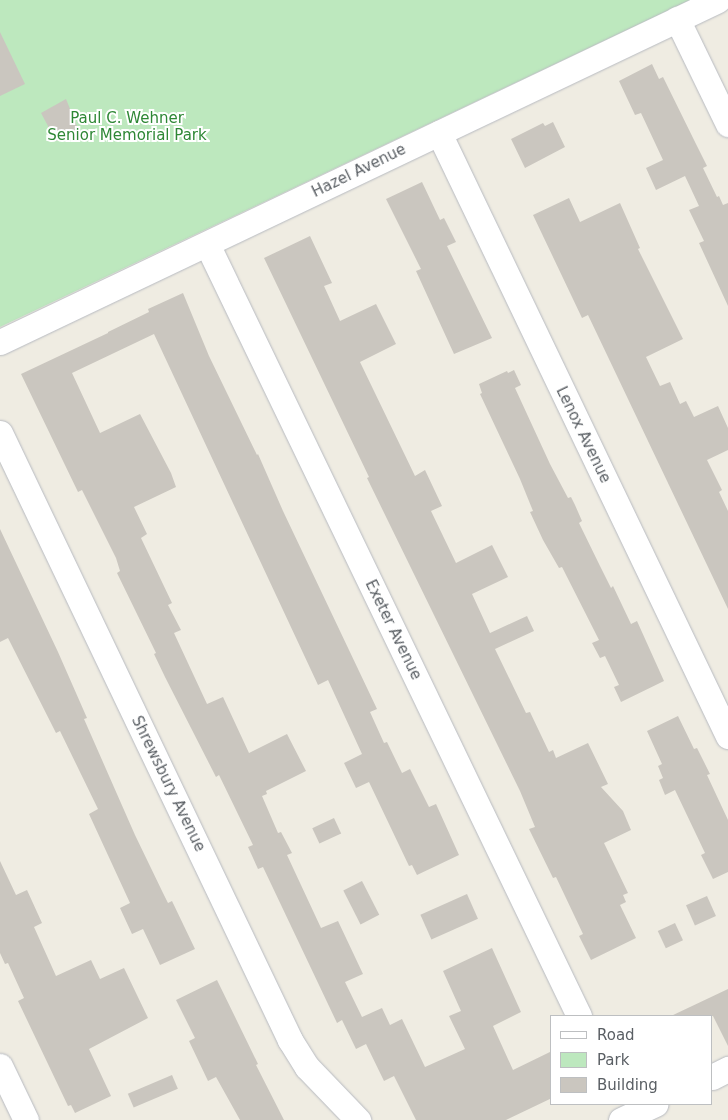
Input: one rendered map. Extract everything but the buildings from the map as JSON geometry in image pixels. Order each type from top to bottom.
[{"type":"street","name":"Hazel Avenue","points":[[0,342],[718,0]]},
{"type":"street","points":[[677,19],[728,124]]},
{"type":"street","name":"Lenox Avenue","points":[[439,133],[728,736]]},
{"type":"street","name":"Exeter Avenue","points":[[207,244],[579,1015]]},
{"type":"street","name":"Shrewsbury Avenue","points":[[0,433],[290,1040],[307,1067],[358,1120]]},
{"type":"street","points":[[0,1066],[26,1120]]},
{"type":"street","points":[[713,1076],[728,1069]]},
{"type":"street","points":[[623,1114],[652,1105]]},
{"type":"green space","name":"Paul C. Wehner Senior Memorial Park","points":[[0,0],[690,0],[0,327]]}]
